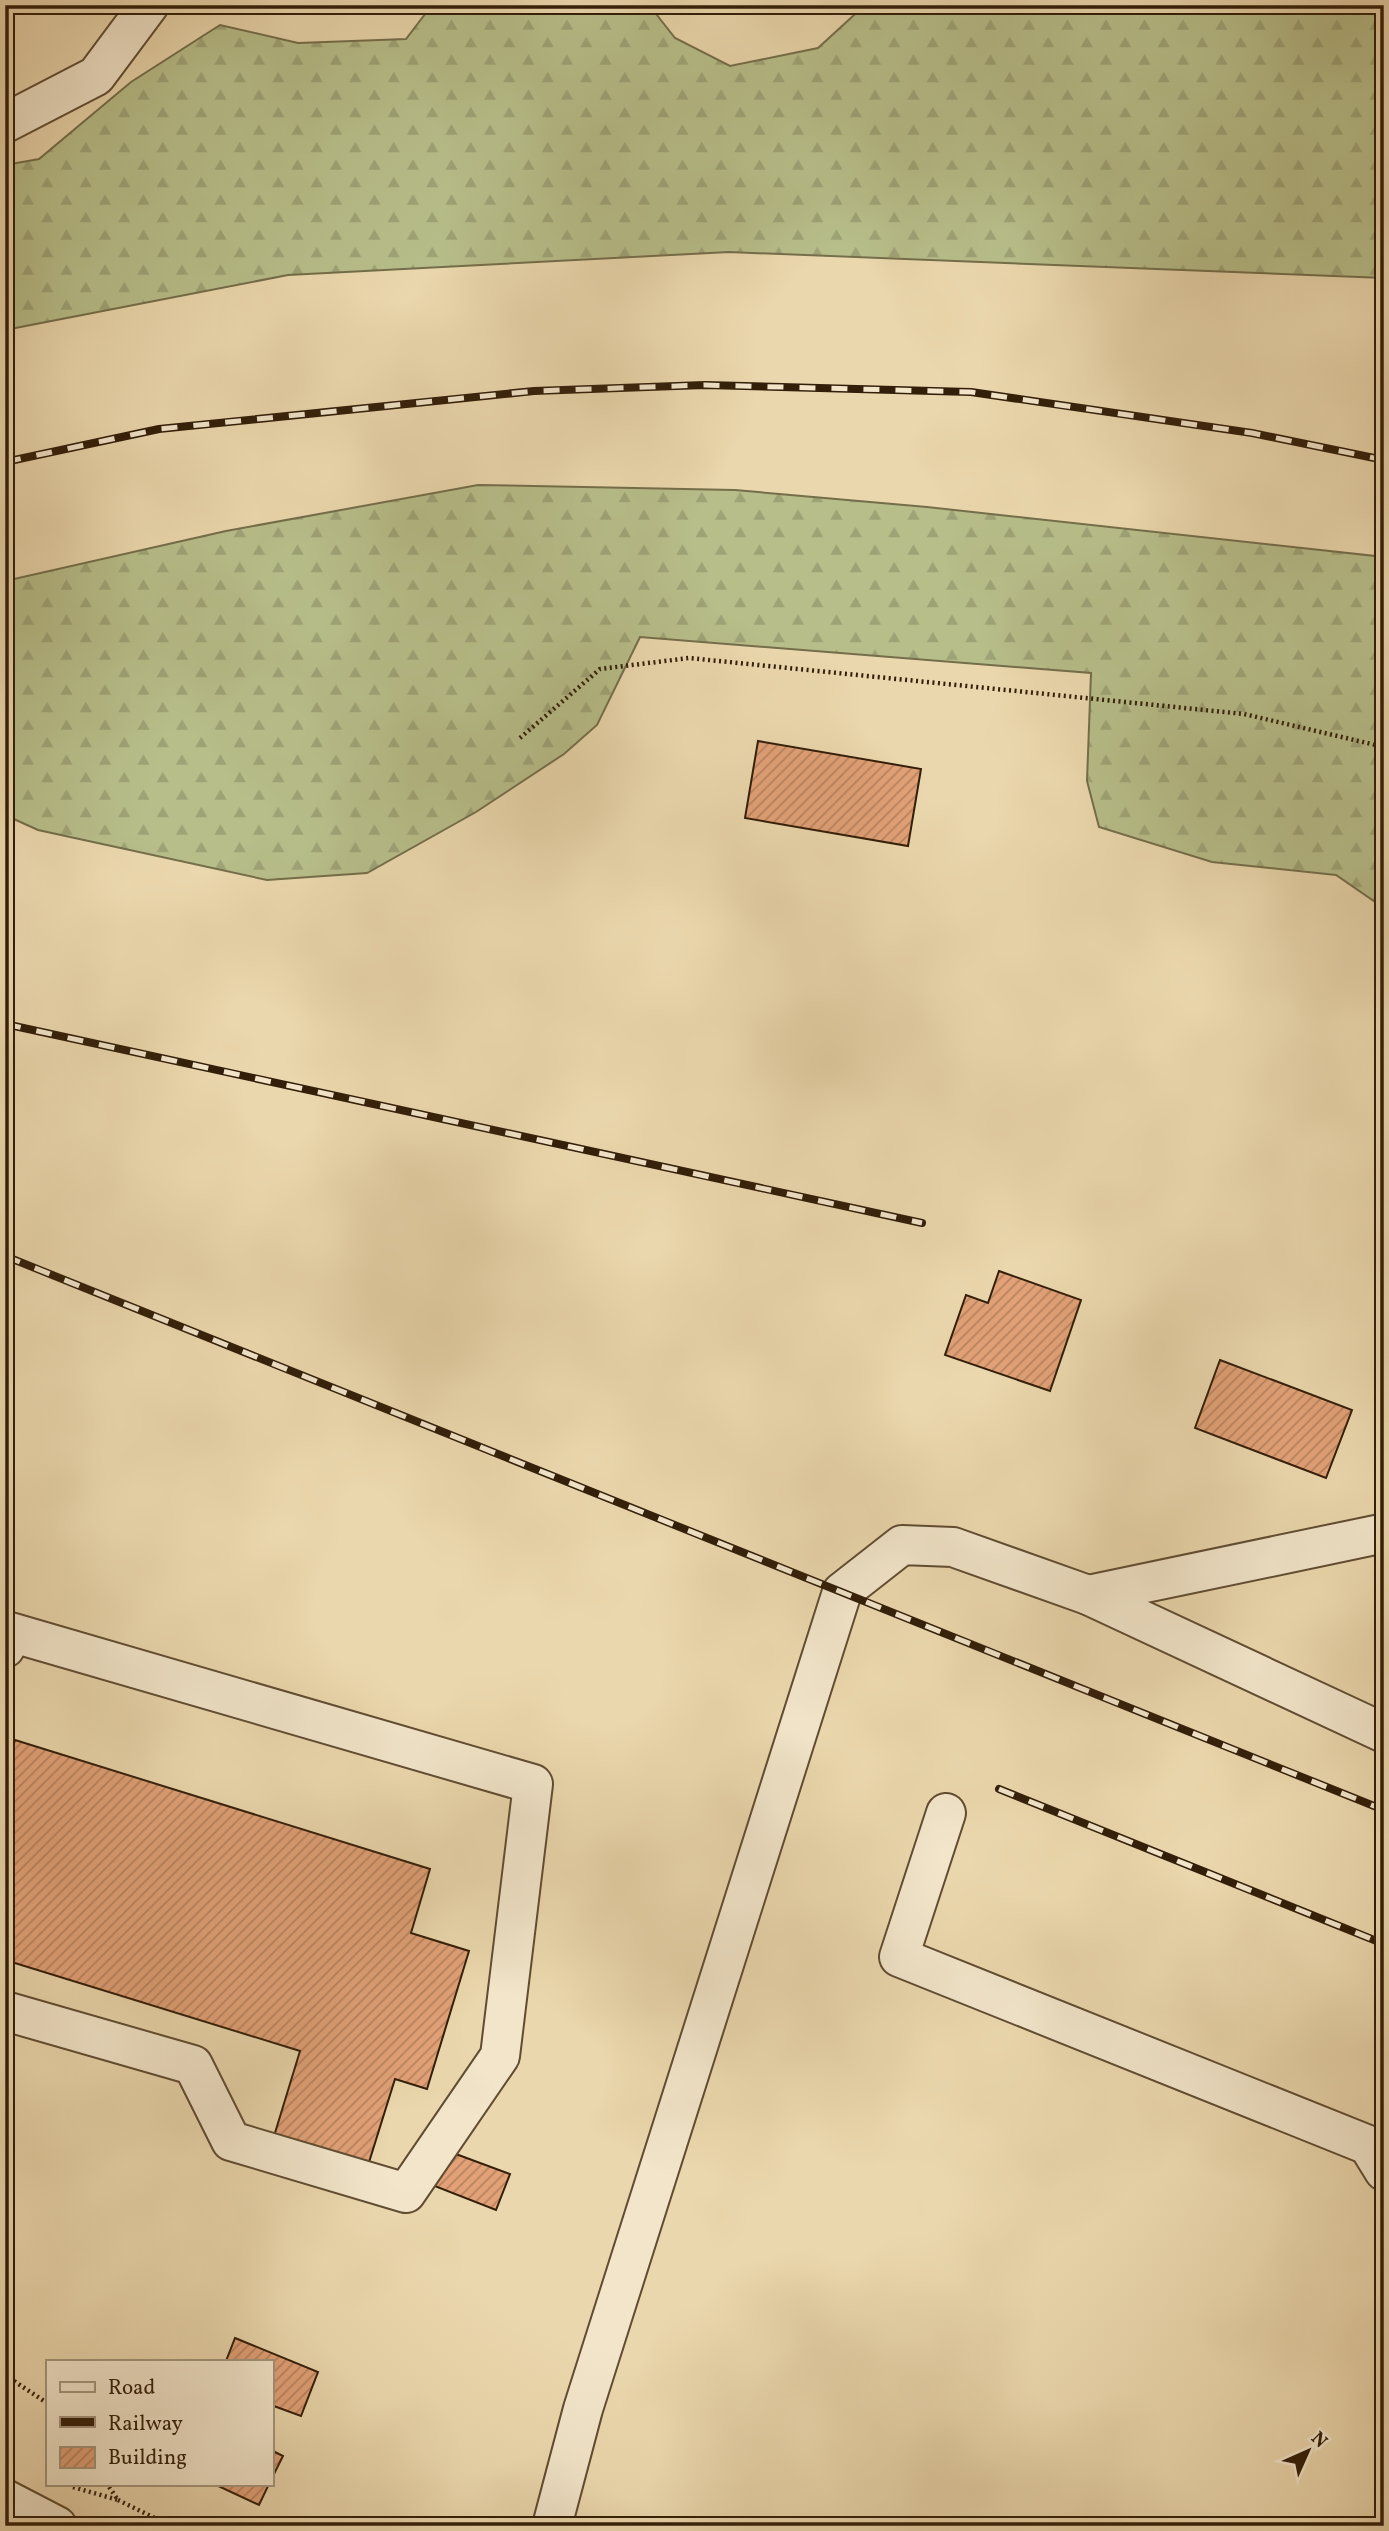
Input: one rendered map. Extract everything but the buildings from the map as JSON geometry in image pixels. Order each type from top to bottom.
[{"type":"street","points":[[5,123],[96,76],[149,5]]},
{"type":"street","points":[[1088,1595],[1380,1534]]},
{"type":"street","points":[[552,2526],[583,2409],[842,1592],[902,1545],[954,1547],[1088,1595],[1384,1733]]},
{"type":"street","points":[[5,1648],[10,1632],[533,1784],[500,2056],[406,2193],[231,2141],[193,2065],[5,2011]]},
{"type":"street","points":[[946,1812],[899,1957],[1368,2145],[1384,2171]]},
{"type":"street","points":[[5,2500],[57,2526]]},
{"type":"path","points":[[520,738],[600,669],[689,658],[1244,714],[1384,747]]},
{"type":"path","points":[[5,2375],[46,2402]]},
{"type":"path","points":[[72,2486],[118,2500],[171,2526]]},
{"type":"path","points":[[108,2486],[118,2500]]},
{"type":"green space","points":[[432,5],[649,5],[675,38],[730,66],[818,48],[865,5],[1384,5],[1384,278],[729,252],[288,275],[5,330],[5,165],[39,159],[131,82],[220,25],[298,43],[406,39]]},
{"type":"green space","points":[[478,485],[735,490],[927,507],[1384,557],[1384,908],[1336,875],[1212,862],[1099,827],[1087,781],[1091,673],[640,637],[597,725],[564,754],[476,812],[367,873],[267,880],[38,830],[5,815],[5,581],[226,531]]},
{"type":"railway","points":[[5,462],[159,429],[534,391],[705,385],[971,392],[1252,433],[1384,460]]},
{"type":"railway","points":[[5,1024],[922,1223]]},
{"type":"railway","points":[[5,1256],[1384,1810]]},
{"type":"railway","points":[[999,1789],[1384,1944]]}]
